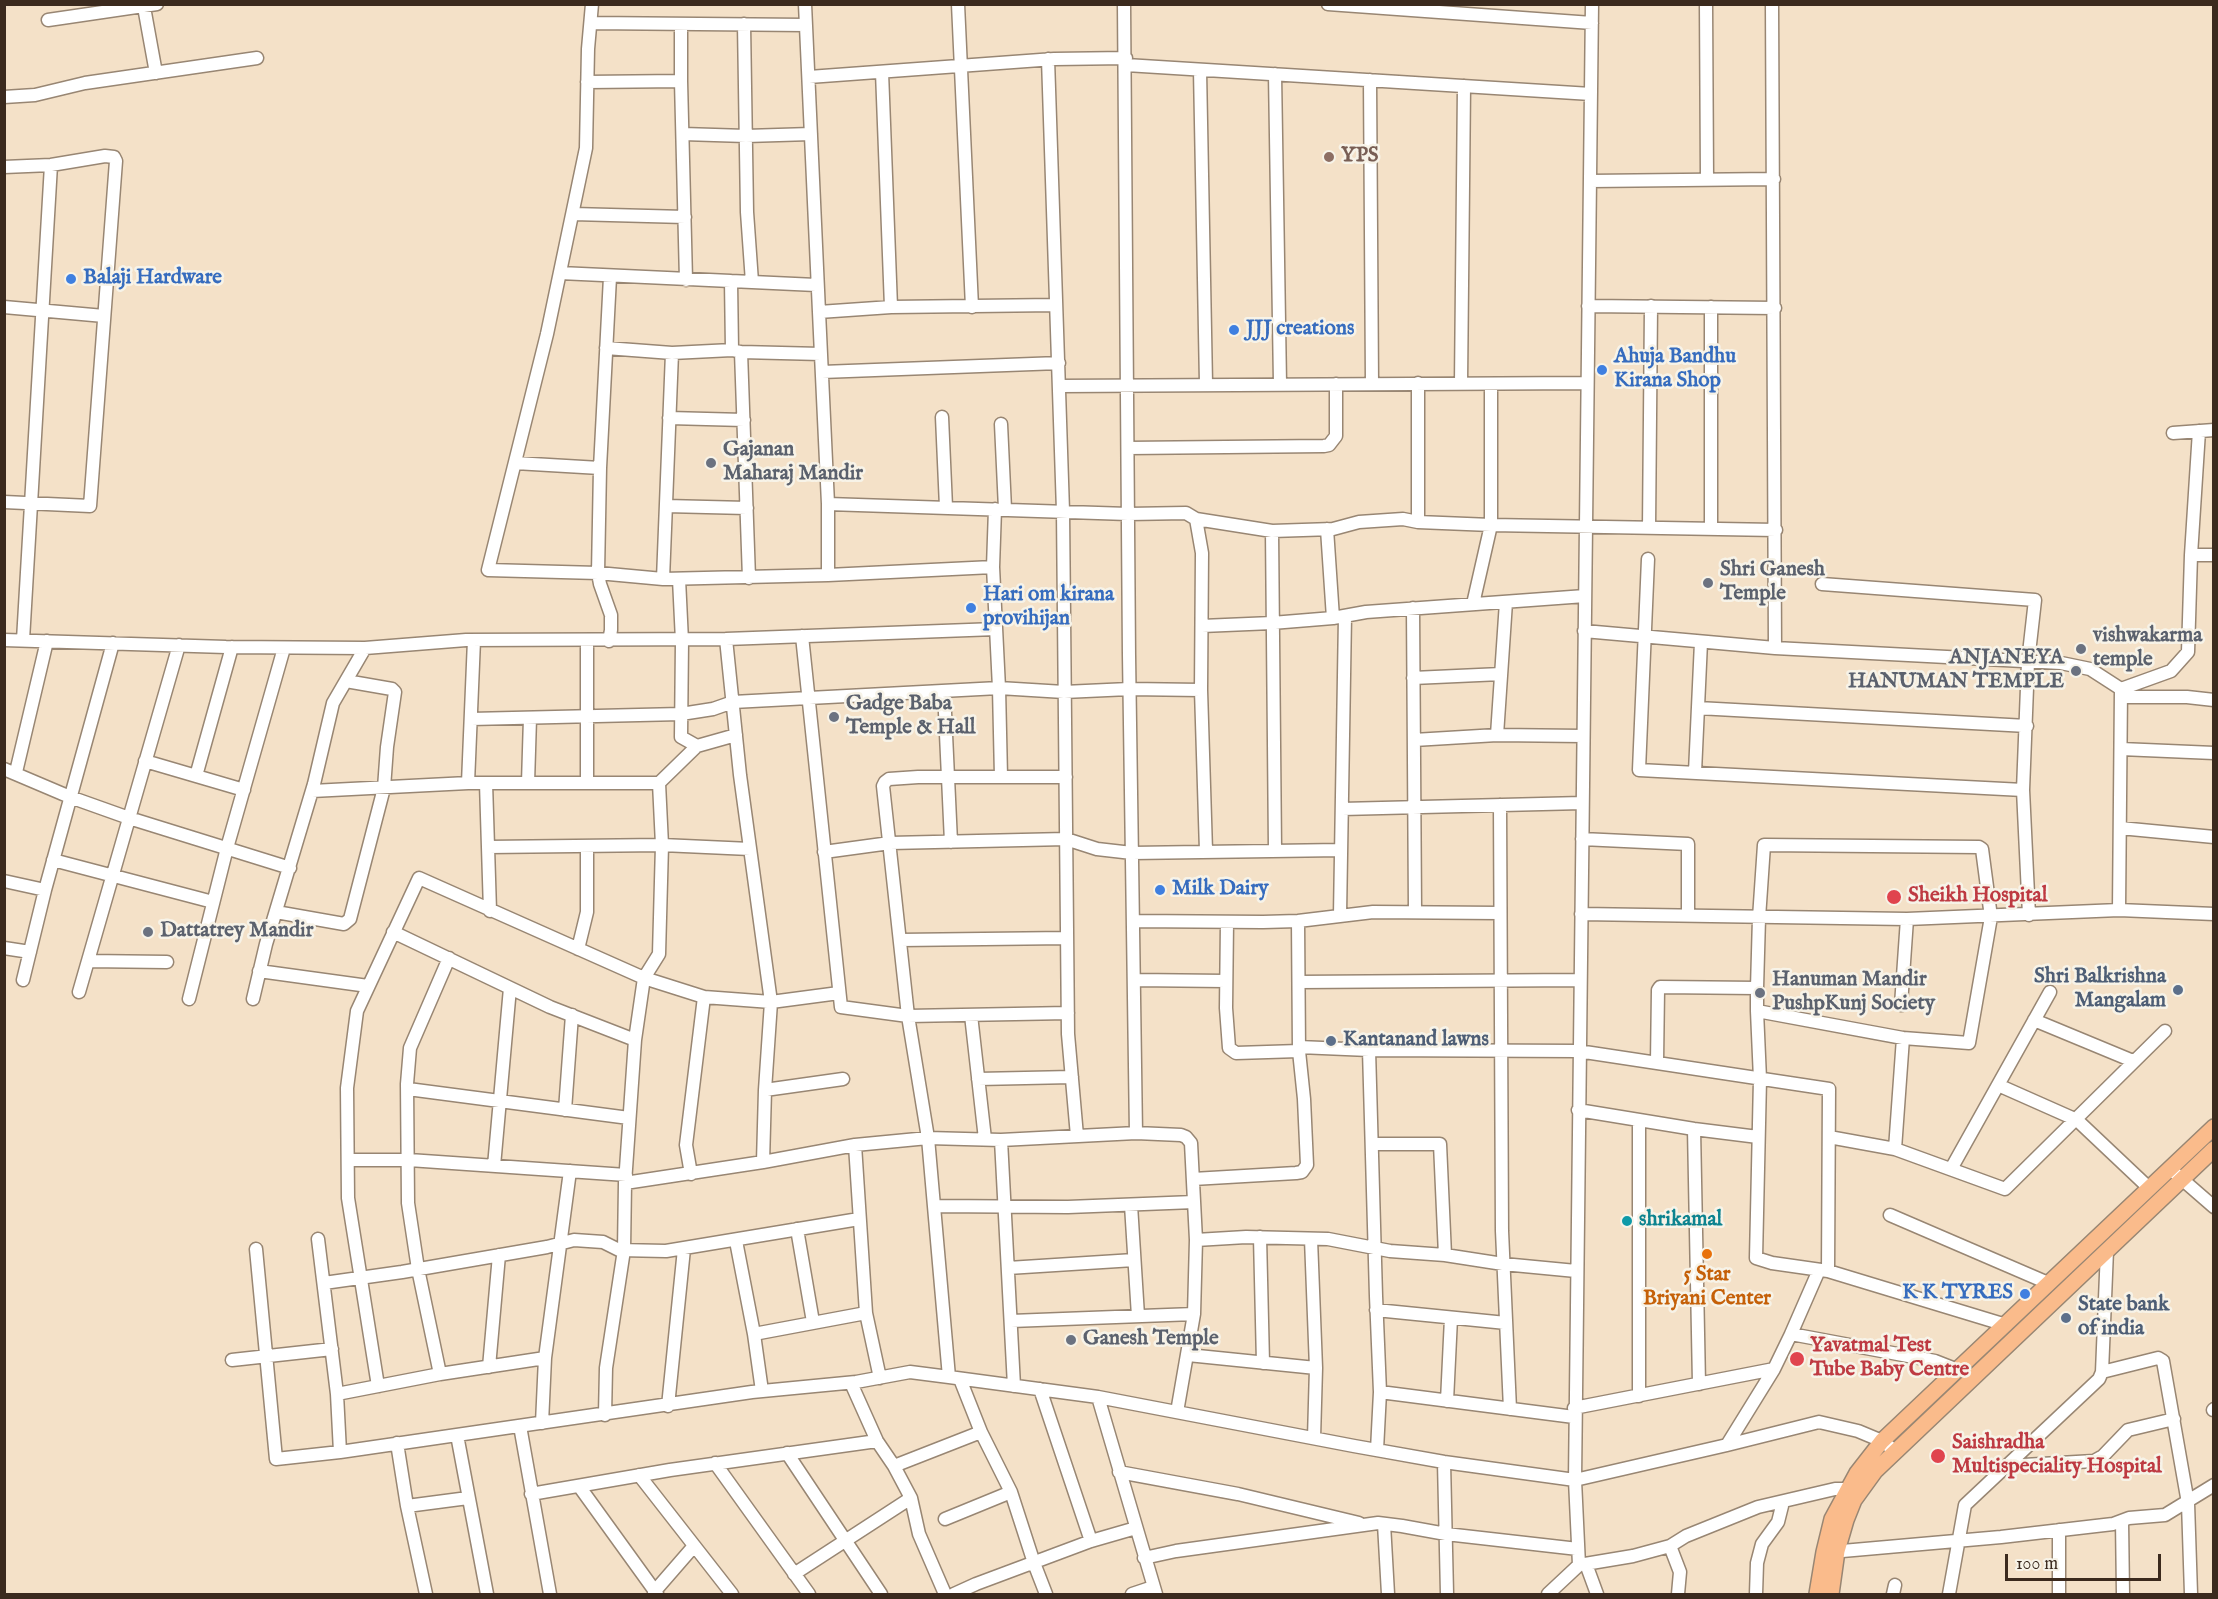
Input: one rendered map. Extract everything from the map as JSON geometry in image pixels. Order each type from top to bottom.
[{"type":"main road","points":[[1817,1594],[1831,1552],[1854,1500],[1875,1471],[2107,1250],[2177,1174],[2214,1127]]},
{"type":"main road","points":[[1831,1594],[1832,1519],[1857,1473],[1882,1441],[2149,1188],[2177,1174],[2214,1149]]},
{"type":"main road","points":[[2026,1306],[2037,1317]]},
{"type":"street","points":[[48,20],[157,4]]},
{"type":"street","points":[[592,4],[586,148],[547,334],[488,570],[598,573],[680,579],[993,567]]},
{"type":"street","points":[[805,4],[816,285],[828,504],[828,575]]},
{"type":"street","points":[[958,4],[972,307]]},
{"type":"street","points":[[1124,4],[1129,689],[1136,1133]]},
{"type":"street","points":[[1328,4],[1418,7],[1592,23]]},
{"type":"street","points":[[1592,4],[1574,1413],[1578,1549],[1597,1594]]},
{"type":"street","points":[[1706,4],[1707,180]]},
{"type":"street","points":[[1772,4],[1775,648]]},
{"type":"street","points":[[144,7],[156,73]]},
{"type":"street","points":[[591,23],[806,25]]},
{"type":"street","points":[[681,24],[686,280]]},
{"type":"street","points":[[744,24],[752,282]]},
{"type":"street","points":[[4,98],[35,95],[86,83],[256,58]]},
{"type":"street","points":[[809,78],[1048,59],[1126,62],[1200,70],[1591,94]]},
{"type":"street","points":[[1048,59],[1063,511],[1068,1013],[1077,1136]]},
{"type":"street","points":[[1200,70],[1206,384]]},
{"type":"street","points":[[882,72],[891,307]]},
{"type":"street","points":[[1275,74],[1280,384]]},
{"type":"street","points":[[1370,80],[1372,384]]},
{"type":"street","points":[[588,82],[681,81]]},
{"type":"street","points":[[1461,383],[1464,86]]},
{"type":"street","points":[[682,134],[746,136],[811,134]]},
{"type":"street","points":[[4,167],[51,165],[105,156],[114,157],[116,161],[90,506],[4,502]]},
{"type":"street","points":[[23,640],[51,165]]},
{"type":"street","points":[[1590,181],[1774,179]]},
{"type":"street","points":[[573,214],[686,217]]},
{"type":"street","points":[[560,273],[816,285]]},
{"type":"street","points":[[609,640],[611,615],[598,573],[600,468],[610,277]]},
{"type":"street","points":[[731,281],[744,420],[749,578]]},
{"type":"street","points":[[819,312],[891,307],[1056,304]]},
{"type":"street","points":[[1588,306],[1774,308]]},
{"type":"street","points":[[1649,528],[1651,306]]},
{"type":"street","points":[[4,307],[104,316]]},
{"type":"street","points":[[1710,529],[1711,307]]},
{"type":"street","points":[[606,348],[672,353],[736,351],[821,354]]},
{"type":"street","points":[[663,579],[672,353]]},
{"type":"street","points":[[822,372],[1059,363]]},
{"type":"street","points":[[1059,386],[1587,382]]},
{"type":"street","points":[[1418,383],[1418,522]]},
{"type":"street","points":[[1128,448],[1329,445],[1336,436],[1336,384]]},
{"type":"street","points":[[1473,604],[1491,525],[1491,384]]},
{"type":"street","points":[[669,417],[744,420]]},
{"type":"street","points":[[942,417],[946,507]]},
{"type":"street","points":[[1001,423],[1000,509],[993,567],[1001,777]]},
{"type":"street","points":[[2173,433],[2214,430]]},
{"type":"street","points":[[2121,693],[2171,671],[2188,652],[2191,555],[2199,431]]},
{"type":"street","points":[[515,463],[600,468]]},
{"type":"street","points":[[828,504],[1128,514],[1186,513],[1196,519],[1272,531],[1327,529],[1384,519],[1491,525],[1776,530]]},
{"type":"street","points":[[666,506],[747,508]]},
{"type":"street","points":[[1196,519],[1202,553],[1201,690],[1206,851]]},
{"type":"street","points":[[1327,529],[1333,618]]},
{"type":"street","points":[[1272,531],[1275,850]]},
{"type":"street","points":[[2191,555],[2214,555]]},
{"type":"street","points":[[1648,559],[1639,770],[2023,790]]},
{"type":"street","points":[[680,579],[681,737],[697,746]]},
{"type":"street","points":[[1822,584],[2035,600],[2028,662],[2023,790],[2029,915]]},
{"type":"street","points":[[1202,626],[1272,623],[1413,608],[1585,596]]},
{"type":"street","points":[[1497,735],[1506,602]]},
{"type":"street","points":[[1413,608],[1415,911]]},
{"type":"street","points":[[1340,915],[1346,616]]},
{"type":"street","points":[[4,640],[232,647],[365,648],[474,640],[682,641],[996,629]]},
{"type":"street","points":[[1584,631],[1775,648],[2061,663],[2090,669],[2121,693],[2214,700]]},
{"type":"street","points":[[802,636],[841,1007],[908,1016],[1068,1013]]},
{"type":"street","points":[[726,639],[750,849],[771,1002],[763,1162]]},
{"type":"street","points":[[468,783],[474,640]]},
{"type":"street","points":[[587,640],[587,783]]},
{"type":"street","points":[[47,641],[10,770],[70,797],[129,818],[290,868]]},
{"type":"street","points":[[1695,772],[1701,642]]},
{"type":"street","points":[[23,980],[53,860],[113,643]]},
{"type":"street","points":[[79,992],[179,645]]},
{"type":"street","points":[[196,776],[232,647]]},
{"type":"street","points":[[189,999],[227,848],[284,648]]},
{"type":"street","points":[[252,999],[312,791],[333,703],[365,648]]},
{"type":"street","points":[[1413,678],[1501,674]]},
{"type":"street","points":[[276,912],[344,924],[348,922],[384,788],[395,692],[393,689],[346,681]]},
{"type":"street","points":[[471,719],[681,714],[713,709],[733,702],[999,688],[1064,692],[1129,689],[1201,690]]},
{"type":"street","points":[[944,691],[951,842]]},
{"type":"street","points":[[2119,910],[2121,693]]},
{"type":"street","points":[[1698,708],[2027,726]]},
{"type":"street","points":[[528,783],[530,718]]},
{"type":"street","points":[[312,791],[468,783],[659,783],[697,746],[736,735]]},
{"type":"street","points":[[1414,740],[1497,735],[1583,736]]},
{"type":"street","points":[[2121,748],[2214,753]]},
{"type":"street","points":[[145,761],[243,790]]},
{"type":"street","points":[[1046,1594],[1011,1492],[955,1378],[928,1138],[908,1016],[884,786],[885,782],[899,778],[1065,777]]},
{"type":"street","points":[[486,783],[490,911]]},
{"type":"street","points":[[605,1415],[606,1368],[624,1250],[625,1179],[635,1040],[644,978],[659,954],[662,845],[659,783]]},
{"type":"street","points":[[1342,809],[1582,802]]},
{"type":"street","points":[[1500,805],[1503,1264],[1510,1409]]},
{"type":"street","points":[[2120,828],[2214,837]]},
{"type":"street","points":[[824,852],[890,843],[1066,839],[1097,849],[1132,853],[1341,850]]},
{"type":"street","points":[[1581,839],[1688,844],[1688,916]]},
{"type":"street","points":[[488,847],[662,845],[750,849]]},
{"type":"street","points":[[1757,1011],[1903,1038],[1969,1043],[1991,917],[1984,853],[1979,847],[1764,845],[1757,988],[1757,1011],[1760,1079],[1756,1258],[1824,1270],[2007,1325]]},
{"type":"street","points":[[578,949],[587,912],[587,846]]},
{"type":"street","points":[[53,860],[213,902]]},
{"type":"street","points":[[378,1386],[348,1198],[347,1088],[357,1011],[418,878],[644,978],[704,998],[771,1002],[839,993]]},
{"type":"street","points":[[4,881],[45,890]]},
{"type":"street","points":[[1581,914],[1908,919],[2119,910],[2214,914]]},
{"type":"street","points":[[1133,921],[1298,921],[1340,915],[1415,911],[1499,913]]},
{"type":"street","points":[[1901,1005],[1908,919]]},
{"type":"street","points":[[1193,1179],[1296,1173],[1304,1169],[1308,1159],[1299,1049],[1298,921]]},
{"type":"street","points":[[1227,922],[1228,1044],[1232,1051],[1299,1049],[1578,1051],[1829,1089],[1824,1270],[1774,1369],[1727,1445]]},
{"type":"street","points":[[393,932],[572,1016],[635,1040]]},
{"type":"street","points":[[900,940],[1067,938]]},
{"type":"street","points":[[4,948],[30,952]]},
{"type":"street","points":[[440,1374],[418,1269],[408,1203],[408,1089],[410,1048],[448,958]]},
{"type":"street","points":[[88,961],[167,962]]},
{"type":"street","points":[[259,971],[368,986]]},
{"type":"street","points":[[1134,980],[1226,981]]},
{"type":"street","points":[[1299,982],[1580,980]]},
{"type":"street","points":[[1657,1062],[1658,990],[1660,987],[1757,988]]},
{"type":"street","points":[[494,1166],[510,988]]},
{"type":"street","points":[[1951,1169],[2049,992]]},
{"type":"street","points":[[691,1174],[686,1145],[704,998]]},
{"type":"street","points":[[971,1015],[985,1139]]},
{"type":"street","points":[[565,1110],[572,1016]]},
{"type":"street","points":[[2034,1020],[2133,1061]]},
{"type":"street","points":[[1829,1137],[1895,1149],[2005,1189],[2165,1031]]},
{"type":"street","points":[[1895,1149],[1903,1038]]},
{"type":"street","points":[[1369,1050],[1380,1392],[1377,1450]]},
{"type":"street","points":[[978,1079],[1072,1077]]},
{"type":"street","points":[[765,1089],[843,1079]]},
{"type":"street","points":[[1998,1085],[2077,1120],[2149,1188]]},
{"type":"street","points":[[408,1089],[629,1118]]},
{"type":"street","points":[[1578,1110],[1758,1137]]},
{"type":"street","points":[[1639,1120],[1639,1396]]},
{"type":"street","points":[[1694,1129],[1699,1384]]},
{"type":"street","points":[[348,1160],[409,1160],[570,1171],[625,1179],[691,1174],[855,1145],[928,1138],[1001,1140],[1136,1133],[1181,1134],[1191,1143],[1196,1240],[1194,1314],[1177,1412]]},
{"type":"street","points":[[1001,1140],[1014,1386]]},
{"type":"street","points":[[1373,1144],[1440,1144],[1445,1255]]},
{"type":"street","points":[[855,1145],[866,1313],[879,1378]]},
{"type":"street","points":[[542,1423],[545,1358],[570,1171]]},
{"type":"street","points":[[2177,1174],[2214,1207]]},
{"type":"street","points":[[935,1206],[1068,1207],[1194,1203]]},
{"type":"street","points":[[1131,1205],[1138,1316]]},
{"type":"street","points":[[1890,1215],[2048,1283]]},
{"type":"street","points":[[324,1283],[418,1269],[574,1240],[603,1242],[619,1250],[666,1251],[859,1219]]},
{"type":"street","points":[[797,1229],[813,1323]]},
{"type":"street","points":[[1196,1240],[1260,1237],[1328,1239],[1375,1249],[1576,1271]]},
{"type":"street","points":[[1260,1237],[1263,1363]]},
{"type":"street","points":[[318,1239],[337,1394],[340,1452]]},
{"type":"street","points":[[1311,1239],[1316,1368],[1314,1438]]},
{"type":"street","points":[[736,1240],[762,1391]]},
{"type":"street","points":[[256,1249],[276,1459],[605,1415],[762,1391],[851,1383],[910,1372],[1098,1397],[1444,1462],[1575,1480],[1819,1422],[1858,1431],[1882,1441],[1895,1451]]},
{"type":"street","points":[[668,1406],[684,1249]]},
{"type":"street","points":[[1949,1594],[1965,1505],[2099,1378],[2102,1372],[2107,1250]]},
{"type":"street","points":[[489,1367],[499,1255]]},
{"type":"street","points":[[1008,1268],[1134,1260]]},
{"type":"street","points":[[1376,1310],[1506,1323]]},
{"type":"street","points":[[754,1334],[866,1313]]},
{"type":"street","points":[[1011,1321],[1194,1314]]},
{"type":"street","points":[[1448,1401],[1451,1318]]},
{"type":"street","points":[[1791,1334],[1935,1360],[1958,1370]]},
{"type":"street","points":[[232,1360],[332,1349]]},
{"type":"street","points":[[1188,1355],[1316,1368]]},
{"type":"street","points":[[337,1394],[440,1374],[545,1358]]},
{"type":"street","points":[[2102,1372],[2160,1359],[2164,1364],[2188,1503],[2191,1594]]},
{"type":"street","points":[[1380,1392],[1510,1409],[1574,1413],[1639,1396],[1774,1369]]},
{"type":"street","points":[[851,1383],[877,1441],[911,1498],[920,1534],[945,1594]]},
{"type":"street","points":[[1040,1389],[1091,1541]]},
{"type":"street","points":[[1098,1397],[1155,1591],[1132,1594]]},
{"type":"street","points":[[2006,1466],[2094,1461],[2103,1456],[2128,1430],[2174,1419]]},
{"type":"street","points":[[520,1426],[550,1594]]},
{"type":"street","points":[[894,1466],[981,1432]]},
{"type":"street","points":[[457,1435],[487,1594]]},
{"type":"street","points":[[531,1494],[715,1463],[877,1441]]},
{"type":"street","points":[[397,1443],[407,1506],[426,1594]]},
{"type":"street","points":[[787,1453],[881,1594]]},
{"type":"street","points":[[1444,1462],[1447,1594]]},
{"type":"street","points":[[715,1463],[809,1594]]},
{"type":"street","points":[[1119,1472],[1238,1494],[1368,1525]]},
{"type":"street","points":[[639,1475],[732,1594]]},
{"type":"street","points":[[1831,1552],[1958,1542],[2112,1524],[2165,1515],[2214,1485]]},
{"type":"street","points":[[579,1486],[656,1593],[694,1546]]},
{"type":"street","points":[[1548,1594],[1583,1564],[1633,1556],[1670,1546],[1686,1536],[1758,1506],[1783,1502],[1805,1495],[1848,1489]]},
{"type":"street","points":[[945,1519],[1011,1492]]},
{"type":"street","points":[[407,1506],[468,1498]]},
{"type":"street","points":[[794,1574],[911,1498]]},
{"type":"street","points":[[1756,1594],[1757,1563],[1762,1544],[1778,1522],[1783,1502]]},
{"type":"street","points":[[2122,1521],[2123,1594]]},
{"type":"street","points":[[1144,1558],[1176,1551],[1384,1524],[1446,1534],[1578,1549]]},
{"type":"street","points":[[1384,1524],[1388,1594]]},
{"type":"street","points":[[954,1594],[1091,1541],[1136,1528]]},
{"type":"street","points":[[2059,1530],[2059,1594]]},
{"type":"street","points":[[1670,1546],[1680,1572],[1678,1594]]},
{"type":"place","name":"YPS","points":[[1329,157]]},
{"type":"place","name":"Balaji Hardware","points":[[71,279]]},
{"type":"place","name":"JJJ creations","points":[[1234,330]]},
{"type":"place","name":"Ahuja Bandhu Kirana Shop","points":[[1602,370]]},
{"type":"place","name":"Gajanan Maharaj Mandir","points":[[711,463]]},
{"type":"place","name":"Shri Ganesh Temple","points":[[1708,583]]},
{"type":"place","name":"Hari om kirana provihijan","points":[[971,608]]},
{"type":"place","name":"vishwakarma temple","points":[[2081,649]]},
{"type":"place","name":"ANJANEYA HANUMAN TEMPLE","points":[[2076,671]]},
{"type":"place","name":"Gadge Baba Temple & Hall","points":[[834,717]]},
{"type":"place","name":"Milk Dairy","points":[[1160,890]]},
{"type":"place","name":"Sheikh Hospital","points":[[1894,897]]},
{"type":"place","name":"Dattatrey Mandir","points":[[148,932]]},
{"type":"place","name":"Shri Balkrishna Mangalam","points":[[2178,990]]},
{"type":"place","name":"Hanuman Mandir PushpKunj Society","points":[[1760,993]]},
{"type":"place","name":"Kantanand lawns","points":[[1331,1041]]},
{"type":"place","name":"shrikamal","points":[[1627,1221]]},
{"type":"place","name":"5 Star Briyani Center","points":[[1707,1254]]},
{"type":"place","name":"K K TYRES","points":[[2025,1294]]},
{"type":"place","name":"State bank of india","points":[[2066,1318]]},
{"type":"place","name":"Ganesh Temple","points":[[1071,1340]]},
{"type":"place","name":"Yavatmal Test Tube Baby Centre","points":[[1797,1359]]},
{"type":"place","name":"Saishradha Multispeciality Hospital","points":[[1938,1456]]}]
